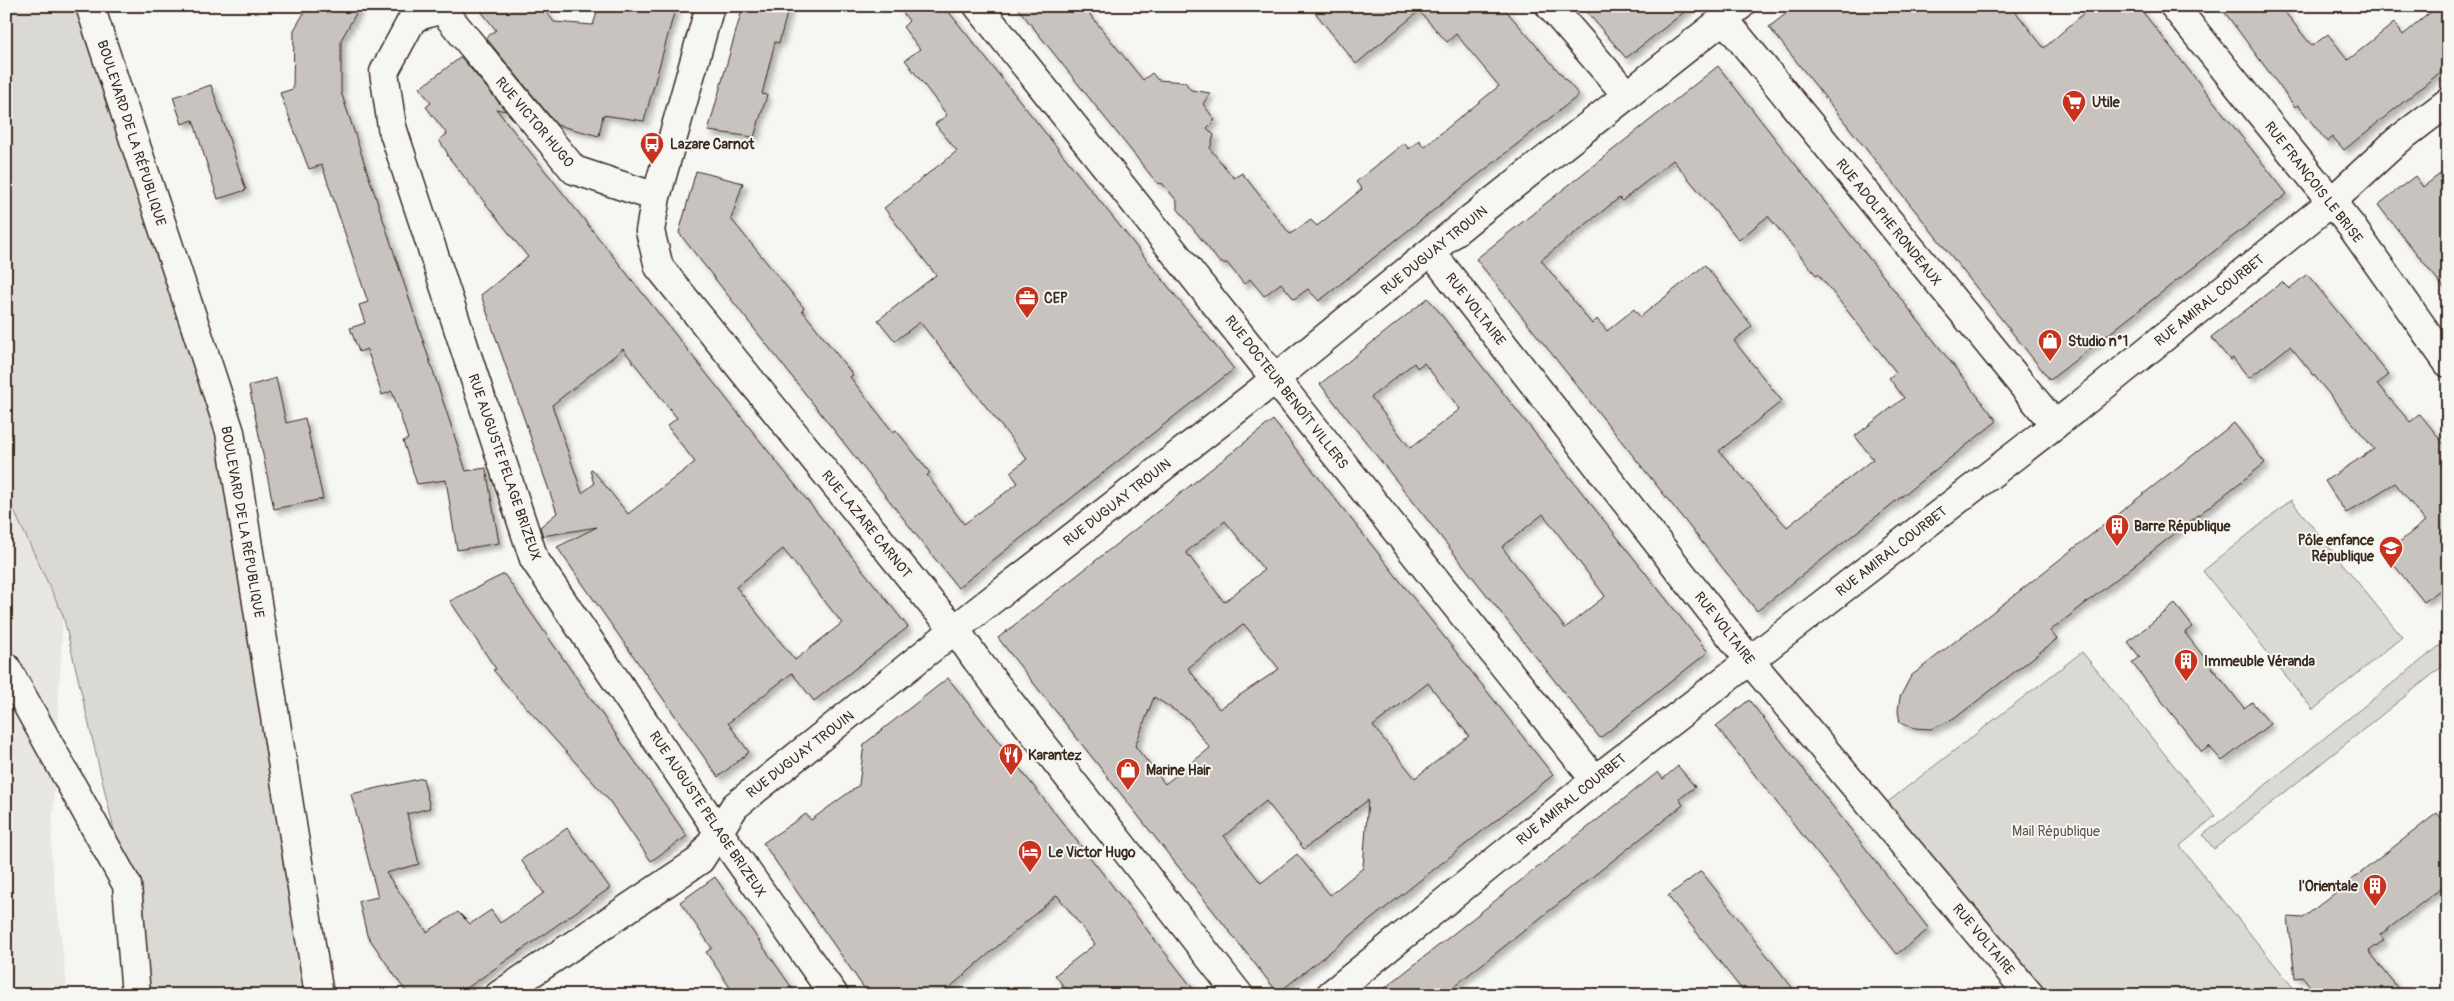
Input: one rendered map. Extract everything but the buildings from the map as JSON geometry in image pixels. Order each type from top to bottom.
[{"type":"street","name":"BOULEVARD DE LA RÉPUBLIQUE","points":[[90,6],[230,432],[318,995]]},
{"type":"street","name":"RUE LAZARE CARNOT","points":[[710,6],[656,197],[650,231],[659,267],[925,595],[955,629],[976,660],[1239,995]]},
{"type":"street","name":"RUE DOCTEUR BENOÎT VILLERS","points":[[978,6],[1595,780]]},
{"type":"street","points":[[1550,6],[1627,96]]},
{"type":"street","name":"RUE FRANÇOIS LE BRISE","points":[[2174,6],[2351,226],[2448,363]]},
{"type":"street","name":"RUE VICTOR HUGO","points":[[442,8],[574,170],[656,197]]},
{"type":"street","name":"RUE AUGUSTE PELAGE BRIZEUX","points":[[442,8],[412,18],[384,72],[392,127],[534,558],[718,831],[834,995]]},
{"type":"street","name":"RUE DUGUAY TROUIN","points":[[498,995],[700,860],[735,806],[955,629],[1276,378],[1431,252],[1732,13]]},
{"type":"street","name":"RUE ADOLPHE RONDEAUX","points":[[1732,13],[2055,425]]},
{"type":"street","name":"RUE AMIRAL COURBET","points":[[1330,995],[1595,780],[2055,425],[2330,202],[2397,141],[2448,102]]},
{"type":"street","name":"RUE VOLTAIRE","points":[[1431,252],[1750,660],[2030,995]]},
{"type":"street","points":[[6,667],[128,885],[136,995]]},
{"type":"shaded area","points":[[6,495],[63,615],[51,856],[68,995],[6,995]]},
{"type":"green space","points":[[6,6],[90,6],[230,432],[319,995],[136,995],[127,885],[63,615],[6,494]]},
{"type":"green space","points":[[2291,500],[2402,637],[2313,710],[2203,571]]},
{"type":"green space","points":[[2448,639],[2448,662],[2214,849],[2203,835]]},
{"type":"green space","name":"Mail République","points":[[2082,652],[2215,816],[2180,846],[2299,995],[2030,995],[1876,811]]},
{"type":"place","name":"Utile","points":[[2074,123]]},
{"type":"place","name":"Lazare Carnot","points":[[652,165]]},
{"type":"place","name":"CEP","points":[[1027,319]]},
{"type":"place","name":"Studio n°1","points":[[2050,362]]},
{"type":"place","name":"Barre République","points":[[2117,547]]},
{"type":"place","name":"Pôle enfance République","points":[[2391,569]]},
{"type":"place","name":"Immeuble Véranda","points":[[2186,682]]},
{"type":"place","name":"Karantez","points":[[1011,776]]},
{"type":"place","name":"Marine Hair","points":[[1128,791]]},
{"type":"place","name":"Le Victor Hugo","points":[[1030,873]]},
{"type":"place","name":"l'Orientale","points":[[2375,907]]}]
